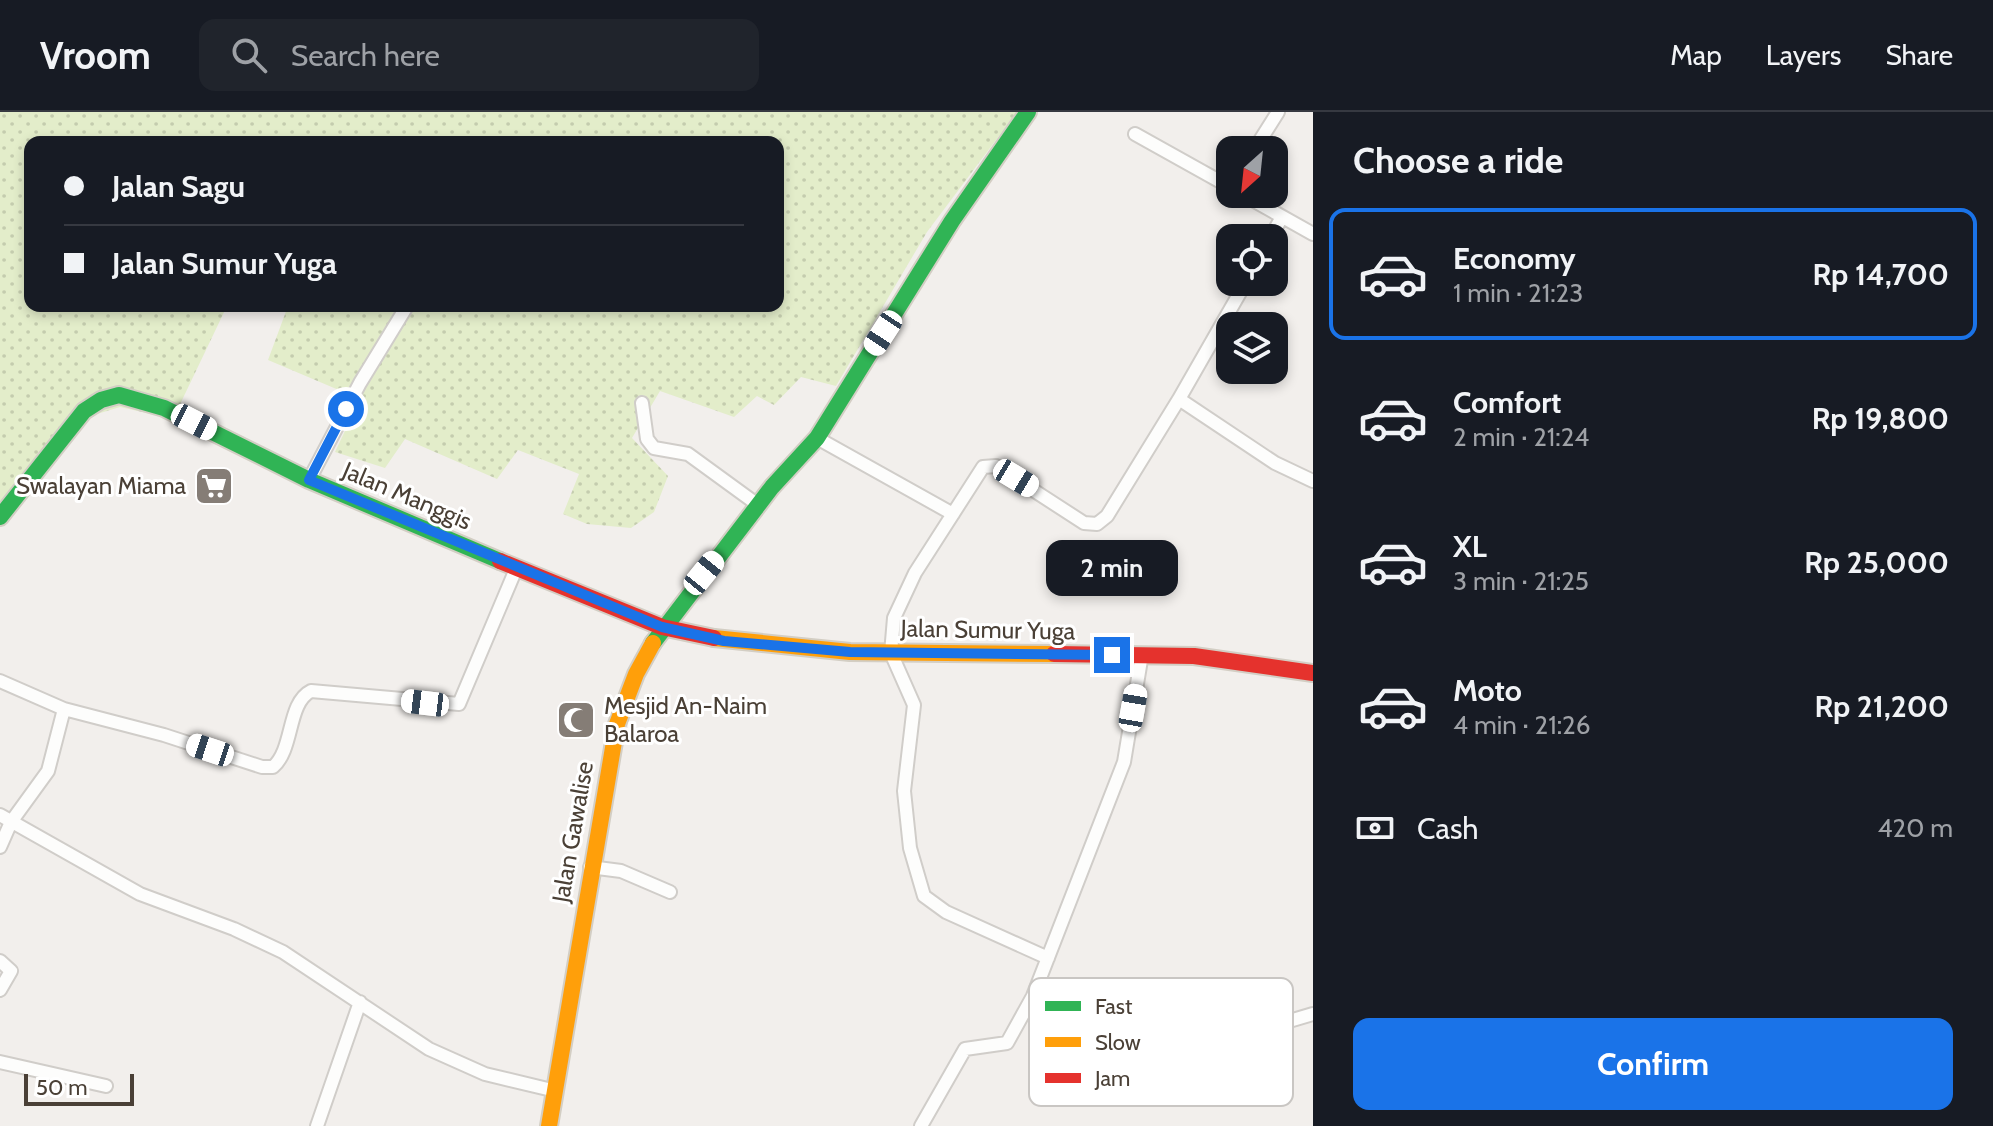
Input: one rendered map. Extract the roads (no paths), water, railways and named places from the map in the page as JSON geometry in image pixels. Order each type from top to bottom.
[{"type":"street","name":"Jalan Gawalise","points":[[549,1126],[590,867],[622,709],[636,674],[662,627],[758,505],[817,438],[960,209],[1028,112]]},
{"type":"street","points":[[1263,136],[1278,112]]},
{"type":"street","points":[[1135,134],[1216,179]]},
{"type":"street","points":[[1266,208],[1313,234]]},
{"type":"street","points":[[1278,224],[1282,217]]},
{"type":"street","points":[[1048,958],[946,912],[924,896],[910,848],[904,791],[914,705],[891,653],[901,598],[983,467],[993,465],[1084,523],[1097,524],[1107,516],[1238,296]]},
{"type":"street","points":[[309,480],[360,383],[403,312]]},
{"type":"street","name":"Jalan Manggis","points":[[0,517],[84,411],[101,400],[119,395],[164,408],[309,480],[516,569],[662,627]]},
{"type":"street","points":[[1179,399],[1275,463],[1313,481]]},
{"type":"street","points":[[642,403],[647,439],[654,448],[688,454],[758,505]]},
{"type":"street","points":[[817,438],[953,514]]},
{"type":"street","points":[[0,681],[64,709],[164,735],[262,767],[273,767],[280,759],[302,699],[311,691],[459,704],[516,569]]},
{"type":"street","name":"Jalan Sumur Yuga","points":[[662,627],[724,641],[891,653],[1194,656],[1313,673]]},
{"type":"street","points":[[1040,978],[1124,762],[1142,654]]},
{"type":"street","points":[[0,847],[6,818],[48,771],[64,709]]},
{"type":"street","points":[[6,818],[140,894],[234,929],[283,952],[360,1002],[393,1028],[460,1064],[512,1082],[556,1091]]},
{"type":"street","points":[[590,867],[621,871],[670,892]]},
{"type":"street","points":[[0,961],[11,971],[0,990]]},
{"type":"street","points":[[317,1126],[360,1002]]},
{"type":"street","points":[[921,1126],[965,1049],[1007,1043],[1029,1003]]},
{"type":"street","points":[[1293,1020],[1313,1014]]},
{"type":"street","points":[[0,1062],[106,1086]]},
{"type":"place","name":"Swalayan Miama","points":[[214,486]]},
{"type":"place","name":"Mesjid An-Naim Balaroa","points":[[576,720]]}]
